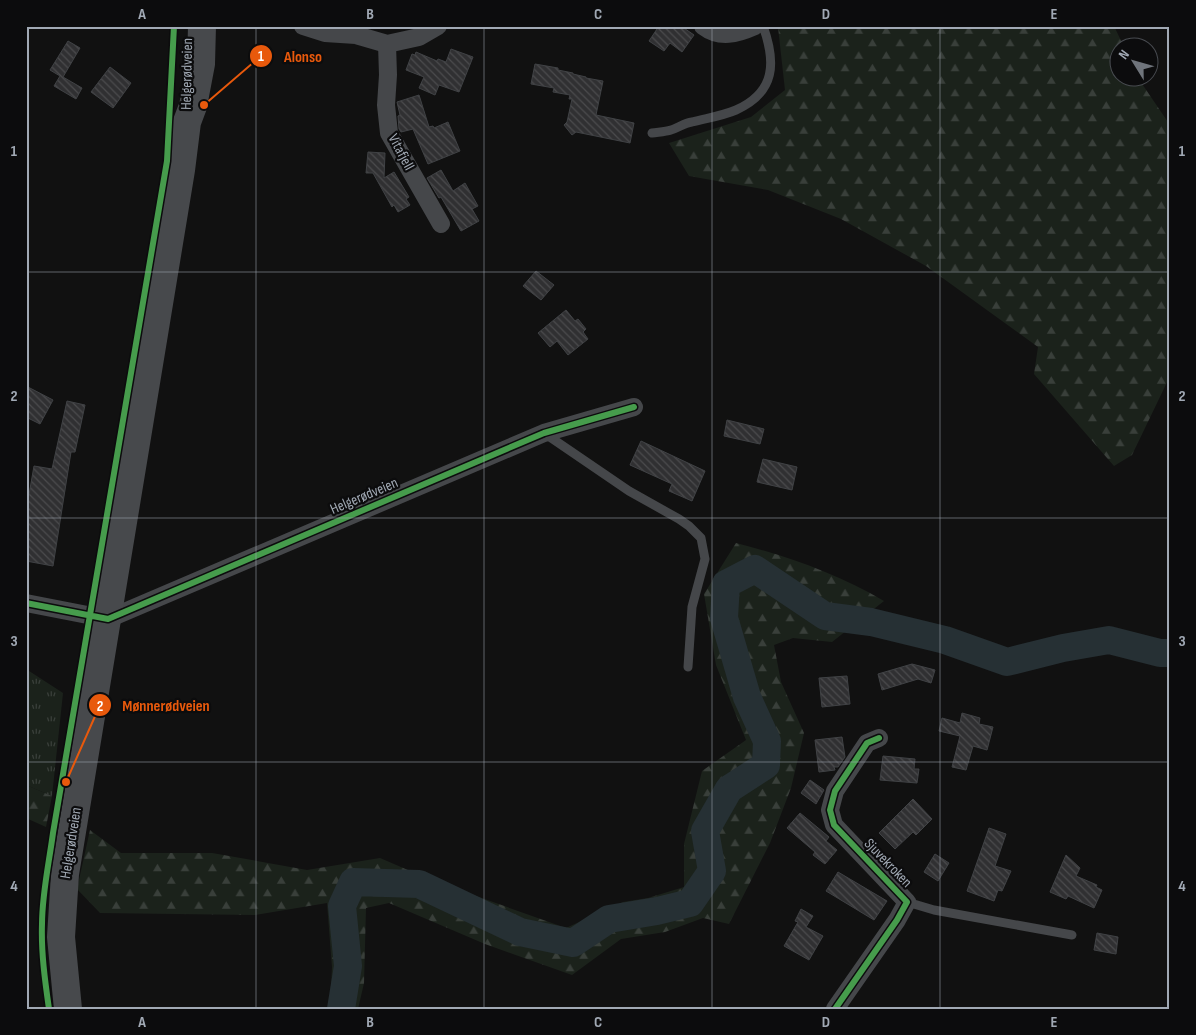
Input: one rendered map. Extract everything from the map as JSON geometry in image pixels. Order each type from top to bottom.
[{"type":"main road","name":"Helgerødveien","points":[[187,122],[184,104],[188,26]]},
{"type":"main road","name":"Helgerødveien","points":[[68,1009],[61,938],[65,874],[181,170],[187,122],[194,106],[201,64],[202,26]]},
{"type":"street","points":[[303,26],[326,33],[356,35],[387,44],[419,37],[438,26]]},
{"type":"street","points":[[703,26],[714,33],[726,35],[755,26]]},
{"type":"street","name":"Vitafjell","points":[[387,44],[388,76],[386,105],[389,133],[442,224]]},
{"type":"street","name":"Helgerødveien","points":[[108,618],[544,433],[634,407]]},
{"type":"street","points":[[26,603],[108,618]]},
{"type":"street","name":"Sjuvekroken","points":[[835,1009],[897,920],[907,902],[834,825],[830,810],[835,791],[867,743],[879,738]]},
{"type":"lane","points":[[652,133],[669,131],[689,122],[729,112],[752,100],[767,83],[771,70],[772,60],[763,26]]},
{"type":"lane","points":[[544,433],[614,481],[690,526],[701,538],[705,559],[692,607],[688,667]]},
{"type":"lane","name":"Sjuvekroken","points":[[907,902],[934,910],[1072,935]]},
{"type":"green space","points":[[1114,26],[1120,38],[1108,38],[1108,88],[1145,88],[1170,125],[1170,376],[1132,455],[1114,466],[1034,374],[1038,347],[926,266],[841,219],[768,190],[689,176],[669,143],[751,117],[785,90],[778,27]]},
{"type":"green space","points":[[736,543],[830,574],[884,601],[832,642],[793,638],[774,645],[781,682],[804,733],[791,788],[770,843],[729,924],[703,918],[665,932],[621,939],[572,975],[485,944],[389,903],[366,908],[364,983],[358,1009],[330,1009],[332,967],[327,903],[255,915],[100,913],[77,889],[90,830],[121,853],[212,853],[307,870],[380,858],[431,880],[566,928],[623,902],[648,898],[684,887],[684,844],[702,771],[746,740],[716,665],[704,594]]},
{"type":"green space","points":[[26,669],[63,693],[52,796],[26,785]]},
{"type":"green space","points":[[26,785],[52,796],[46,827],[26,818]]},
{"type":"building","points":[[659,26],[681,26],[694,35],[682,52],[670,43],[664,51],[649,41]]},
{"type":"building","points":[[68,41],[80,48],[63,77],[82,88],[76,99],[54,86],[60,76],[50,70]]},
{"type":"building","points":[[451,49],[473,57],[459,92],[439,85],[435,95],[419,88],[424,77],[406,70],[412,54],[415,55],[416,52],[437,61],[438,59],[446,62]]},
{"type":"building","points":[[535,64],[558,68],[558,70],[603,81],[596,115],[634,123],[630,143],[576,132],[572,135],[564,125],[567,122],[572,99],[569,99],[570,95],[553,92],[554,88],[531,84]]},
{"type":"building","points":[[110,67],[131,83],[113,108],[91,92]]},
{"type":"building","points":[[419,95],[429,127],[433,126],[434,128],[448,122],[460,151],[428,164],[413,129],[401,132],[399,129],[398,116],[400,115],[397,102]]},
{"type":"building","points":[[368,152],[385,153],[384,178],[394,172],[409,197],[406,199],[410,205],[398,212],[394,205],[392,207],[373,173],[366,173]]},
{"type":"building","points":[[441,170],[453,191],[465,183],[478,206],[472,209],[479,221],[461,231],[441,197],[439,198],[427,178]]},
{"type":"building","points":[[536,271],[554,285],[541,300],[523,286]]},
{"type":"building","points":[[566,310],[575,321],[578,319],[586,329],[583,332],[588,339],[568,355],[557,341],[550,347],[538,333]]},
{"type":"building","points":[[26,386],[53,400],[40,424],[26,417]]},
{"type":"building","points":[[67,401],[85,405],[75,452],[71,452],[53,566],[26,561],[26,512],[34,466],[52,469]]},
{"type":"building","points":[[727,420],[764,429],[760,444],[724,436]]},
{"type":"building","points":[[641,441],[705,471],[692,501],[669,491],[672,484],[630,465]]},
{"type":"building","points":[[763,459],[797,467],[792,490],[757,482]]},
{"type":"building","points":[[912,664],[935,670],[931,683],[918,679],[882,690],[878,674]]},
{"type":"building","points":[[847,676],[850,704],[822,707],[819,678]]},
{"type":"building","points":[[962,713],[980,718],[979,724],[993,727],[987,750],[973,746],[966,770],[952,767],[960,736],[939,731],[942,718],[960,723]]},
{"type":"building","points":[[842,737],[845,757],[838,767],[834,767],[835,770],[819,772],[815,740]]},
{"type":"building","points":[[883,756],[915,759],[914,769],[919,769],[917,783],[880,780]]},
{"type":"building","points":[[810,780],[824,790],[816,804],[801,793]]},
{"type":"building","points":[[913,799],[932,819],[916,835],[913,832],[895,849],[879,833]]},
{"type":"building","points":[[800,813],[829,837],[826,841],[837,850],[825,864],[813,855],[815,852],[787,828]]},
{"type":"building","points":[[989,828],[1006,834],[995,866],[1011,871],[1002,891],[998,890],[994,901],[967,891]]},
{"type":"building","points":[[935,854],[949,863],[938,881],[924,872]]},
{"type":"building","points":[[1066,855],[1080,868],[1076,876],[1097,885],[1096,887],[1102,890],[1094,908],[1068,896],[1066,899],[1050,892]]},
{"type":"building","points":[[838,872],[887,901],[874,920],[826,891]]},
{"type":"building","points":[[801,909],[813,916],[806,927],[823,936],[809,960],[784,946],[798,922],[795,921]]},
{"type":"building","points":[[1097,933],[1118,937],[1116,954],[1094,950]]},
{"type":"waterway","points":[[341,1009],[348,966],[342,906],[353,882],[419,884],[520,932],[573,943],[609,919],[690,903],[712,871],[705,831],[729,789],[766,765],[767,741],[747,697],[724,618],[726,584],[755,569],[825,616],[871,622],[945,640],[1007,662],[1063,648],[1109,640],[1160,653],[1170,653]]},
{"type":"cycle path","points":[[49,1009],[42,945],[44,890],[167,161],[174,26]]},
{"type":"cycle path","points":[[26,603],[108,619],[544,433],[634,407]]},
{"type":"cycle path","points":[[835,1009],[897,920],[907,902],[834,825],[830,810],[835,791],[867,743],[879,738]]},
{"type":"place","name":"Alonso","points":[[204,105]]},
{"type":"place","name":"Mønnerødveien","points":[[66,782]]}]
